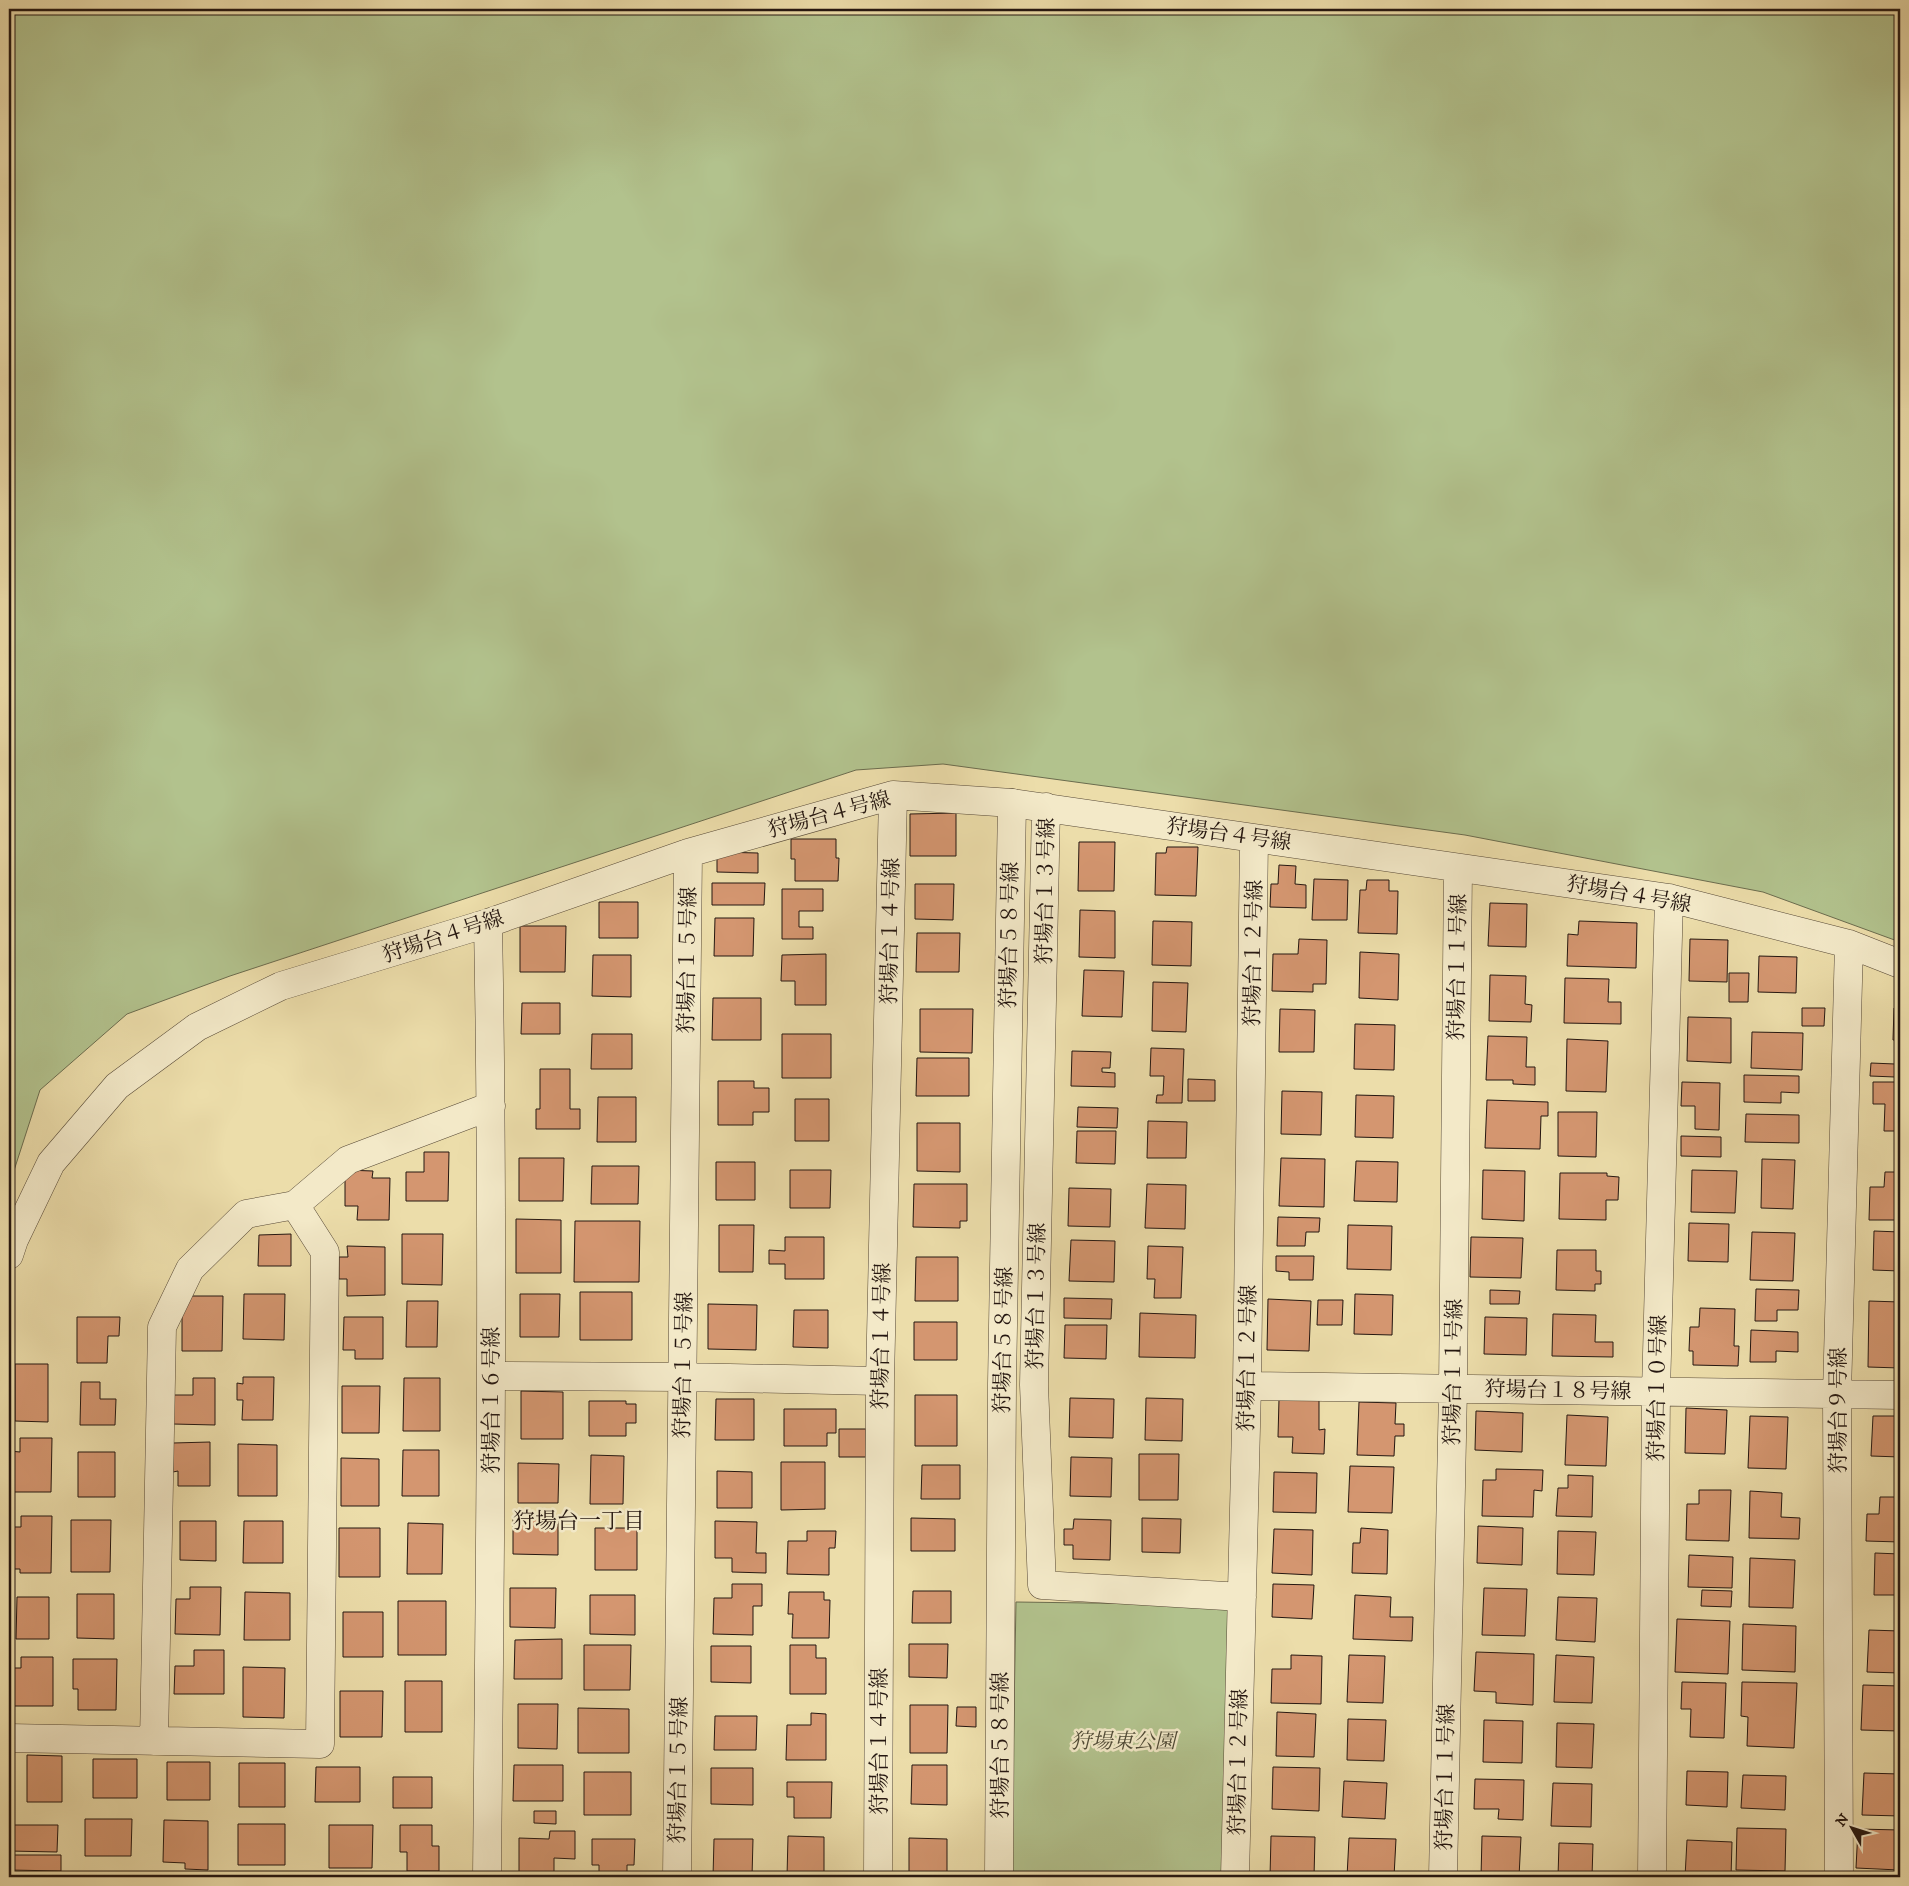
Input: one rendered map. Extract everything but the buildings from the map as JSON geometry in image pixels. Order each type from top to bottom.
[{"type":"street","name":"狩場台４号線","points":[[9,1255],[14,1240],[51,1163],[117,1086],[197,1027],[281,986],[488,923],[688,853],[893,795],[1012,802],[1669,898],[1849,944],[1900,964]]},
{"type":"street","name":"狩場台１４号線","points":[[878,1877],[880,1381],[893,795]]},
{"type":"street","name":"狩場台５８号線","points":[[999,1877],[1002,1384],[1012,802]]},
{"type":"street","name":"狩場台１３号線","points":[[1046,807],[1034,1385],[1042,1585],[1242,1597]]},
{"type":"street","name":"狩場台１２号線","points":[[1235,1877],[1247,1386],[1254,838]]},
{"type":"street","name":"狩場台１５号線","points":[[677,1877],[688,853]]},
{"type":"street","name":"狩場台１１号線","points":[[1443,1877],[1453,1389],[1458,868]]},
{"type":"street","name":"狩場台１０号線","points":[[1652,1877],[1656,1392],[1669,898]]},
{"type":"street","name":"狩場台１６号線","points":[[487,1877],[492,1376],[488,923]]},
{"type":"street","name":"狩場台９号線","points":[[1839,1877],[1837,1394],[1849,944]]},
{"type":"street","points":[[154,1741],[162,1327],[190,1269],[246,1214],[295,1205],[348,1160],[491,1106]]},
{"type":"street","points":[[9,1738],[320,1744],[325,1252],[295,1205]]},
{"type":"street","points":[[492,1376],[880,1381]]},
{"type":"street","name":"狩場台１８号線","points":[[1247,1386],[1900,1395]]},
{"type":"green space","points":[[9,9],[1900,9],[1900,942],[1763,892],[1465,835],[943,764],[856,770],[230,976],[127,1014],[40,1090],[9,1186]]},
{"type":"green space","name":"狩場東公園","points":[[1016,1602],[1235,1605],[1230,1877],[1011,1877]]},
{"type":"district","name":"狩場台一丁目","points":[[579,1520]]}]
